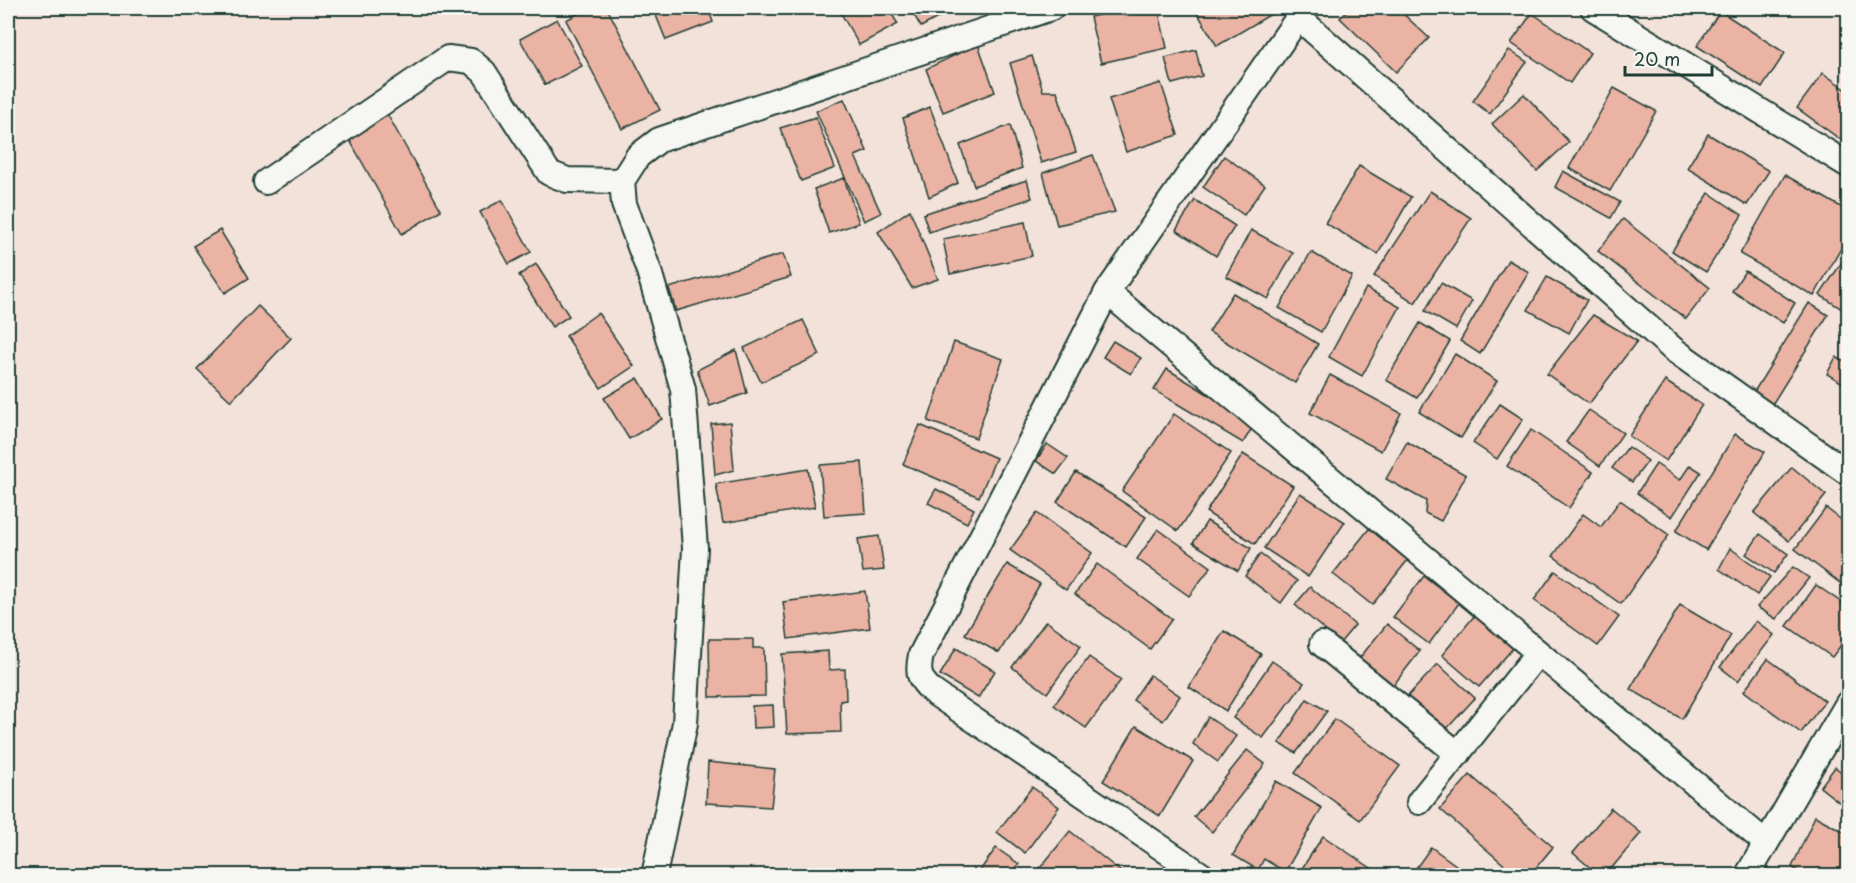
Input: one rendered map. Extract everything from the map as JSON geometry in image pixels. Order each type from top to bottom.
[{"type":"street","points":[[654,876],[685,723],[695,548],[682,389],[649,271],[624,204],[622,181],[638,156],[659,140],[1051,8]]},
{"type":"street","points":[[1593,8],[1848,165]]},
{"type":"street","points":[[1203,876],[933,692],[922,681],[918,668],[921,655],[1107,292],[1302,13],[1674,350],[1848,473]]},
{"type":"street","points":[[266,182],[448,58],[471,61],[484,72],[549,173],[567,180],[622,181]]},
{"type":"street","points":[[1107,292],[1766,843]]},
{"type":"street","points":[[1322,644],[1458,754]]},
{"type":"street","points":[[1419,802],[1538,653]]},
{"type":"street","points":[[1747,876],[1848,703]]},
{"type":"building","points":[[589,8],[607,8],[660,110],[622,129],[566,20]]},
{"type":"building","points":[[653,8],[708,8],[713,22],[666,40]]},
{"type":"building","points":[[838,8],[888,8],[898,24],[859,45]]},
{"type":"building","points":[[910,8],[956,8],[921,27]]},
{"type":"building","points":[[1131,8],[1158,8],[1167,48],[1101,63],[1090,17]]},
{"type":"building","points":[[1277,8],[1278,10],[1217,46],[1195,9]]},
{"type":"building","points":[[1350,8],[1397,8],[1429,38],[1396,72],[1340,18]]},
{"type":"building","points":[[1720,11],[1785,53],[1762,88],[1697,46]]},
{"type":"building","points":[[1532,13],[1590,53],[1570,83],[1511,43]]},
{"type":"building","points":[[557,19],[582,66],[545,85],[520,39]]},
{"type":"building","points":[[978,44],[995,92],[943,112],[926,69]]},
{"type":"building","points":[[1196,50],[1202,76],[1172,84],[1165,58]]},
{"type":"building","points":[[1509,50],[1527,62],[1490,114],[1473,101]]},
{"type":"building","points":[[1032,56],[1043,91],[1057,91],[1076,152],[1041,163],[1010,63]]},
{"type":"building","points":[[1823,73],[1848,91],[1848,145],[1797,108]]},
{"type":"building","points":[[1161,83],[1178,135],[1126,152],[1109,99]]},
{"type":"building","points":[[1614,88],[1656,111],[1610,191],[1569,168]]},
{"type":"building","points":[[1524,94],[1569,142],[1537,171],[1492,124]]},
{"type":"building","points":[[844,99],[867,151],[855,156],[881,213],[864,221],[816,111]]},
{"type":"building","points":[[930,107],[958,183],[929,197],[903,118]]},
{"type":"building","points":[[386,112],[441,210],[402,234],[347,135]]},
{"type":"building","points":[[816,117],[835,168],[801,181],[780,128]]},
{"type":"building","points":[[1010,125],[1022,168],[974,186],[960,145]]},
{"type":"building","points":[[1708,134],[1769,171],[1747,205],[1687,168]]},
{"type":"building","points":[[1093,155],[1115,212],[1057,225],[1043,173]]},
{"type":"building","points":[[1224,156],[1265,185],[1244,215],[1203,187]]},
{"type":"building","points":[[1359,166],[1411,197],[1378,254],[1325,223]]},
{"type":"building","points":[[1563,171],[1620,202],[1611,218],[1555,187]]},
{"type":"building","points":[[1785,175],[1848,211],[1848,236],[1814,296],[1740,254]]},
{"type":"building","points":[[844,178],[859,223],[829,233],[814,189]]},
{"type":"building","points":[[1027,180],[1032,198],[929,232],[923,214]]},
{"type":"building","points":[[1430,191],[1471,218],[1415,303],[1374,276]]},
{"type":"building","points":[[1709,193],[1742,215],[1706,272],[1672,251]]},
{"type":"building","points":[[502,200],[531,252],[509,264],[480,212]]},
{"type":"building","points":[[1195,200],[1235,226],[1216,256],[1176,230]]},
{"type":"building","points":[[910,210],[938,279],[912,288],[878,232]]},
{"type":"building","points":[[1623,219],[1710,288],[1686,319],[1598,251]]},
{"type":"building","points":[[1025,222],[1032,256],[950,274],[943,239]]},
{"type":"building","points":[[220,230],[249,278],[225,293],[193,246]]},
{"type":"building","points":[[1251,230],[1293,253],[1268,299],[1226,276]]},
{"type":"building","points":[[1311,252],[1352,276],[1321,332],[1279,308]]},
{"type":"building","points":[[1848,253],[1848,313],[1820,295]]},
{"type":"building","points":[[783,254],[791,277],[676,311],[669,288]]},
{"type":"building","points":[[1508,260],[1529,272],[1480,354],[1460,341]]},
{"type":"building","points":[[536,264],[569,316],[552,327],[519,275]]},
{"type":"building","points":[[1745,271],[1795,303],[1783,323],[1732,291]]},
{"type":"building","points":[[1547,277],[1587,300],[1569,333],[1528,310]]},
{"type":"building","points":[[1441,283],[1472,301],[1456,329],[1425,311]]},
{"type":"building","points":[[1366,288],[1400,307],[1362,376],[1329,357]]},
{"type":"building","points":[[1233,293],[1318,344],[1295,383],[1209,332]]},
{"type":"building","points":[[1809,303],[1828,315],[1771,406],[1752,395]]},
{"type":"building","points":[[258,306],[291,338],[231,401],[197,369]]},
{"type":"building","points":[[598,313],[634,366],[601,388],[566,336]]},
{"type":"building","points":[[1593,315],[1637,341],[1589,404],[1547,374]]},
{"type":"building","points":[[803,320],[820,355],[761,382],[744,348]]},
{"type":"building","points":[[1420,323],[1450,341],[1417,398],[1386,380]]},
{"type":"building","points":[[1113,341],[1141,358],[1131,374],[1103,357]]},
{"type":"building","points":[[954,342],[1003,359],[976,438],[928,421]]},
{"type":"building","points":[[736,350],[747,393],[710,406],[697,370]]},
{"type":"building","points":[[1455,354],[1497,381],[1461,438],[1419,412]]},
{"type":"building","points":[[1836,357],[1848,364],[1848,386],[1827,374]]},
{"type":"building","points":[[1167,369],[1255,423],[1243,443],[1154,390]]},
{"type":"building","points":[[1330,375],[1401,413],[1381,451],[1310,413]]},
{"type":"building","points":[[638,378],[662,419],[629,439],[604,398]]},
{"type":"building","points":[[1665,381],[1702,405],[1666,461],[1629,436]]},
{"type":"building","points":[[1500,404],[1523,419],[1497,459],[1473,443]]},
{"type":"building","points":[[1589,410],[1623,433],[1600,466],[1566,442]]},
{"type":"building","points":[[1174,414],[1231,453],[1178,531],[1122,491]]},
{"type":"building","points":[[730,422],[734,470],[715,475],[711,424]]},
{"type":"building","points":[[920,425],[996,458],[979,497],[903,464]]},
{"type":"building","points":[[1531,430],[1593,472],[1569,508],[1507,466]]},
{"type":"building","points":[[1735,434],[1765,452],[1706,550],[1676,531]]},
{"type":"building","points":[[1407,442],[1466,475],[1441,521],[1425,513],[1426,501],[1386,479]]},
{"type":"building","points":[[1047,444],[1068,458],[1056,474],[1036,461]]},
{"type":"building","points":[[1628,447],[1648,461],[1632,482],[1612,468]]},
{"type":"building","points":[[1243,454],[1293,486],[1255,544],[1206,512]]},
{"type":"building","points":[[862,462],[866,513],[824,516],[820,465]]},
{"type":"building","points":[[1656,464],[1680,480],[1690,465],[1701,472],[1672,517],[1637,493]]},
{"type":"building","points":[[1792,467],[1826,495],[1789,541],[1754,513]]},
{"type":"building","points":[[808,469],[815,507],[723,523],[716,484]]},
{"type":"building","points":[[1076,472],[1146,517],[1126,547],[1057,502]]},
{"type":"building","points":[[936,489],[974,509],[967,523],[928,503]]},
{"type":"building","points":[[1300,493],[1345,522],[1308,577],[1264,548]]},
{"type":"building","points":[[1620,500],[1669,535],[1621,604],[1553,556],[1583,514],[1601,527]]},
{"type":"building","points":[[1826,508],[1848,525],[1848,589],[1795,549]]},
{"type":"building","points":[[1037,513],[1092,553],[1066,590],[1010,550]]},
{"type":"building","points":[[1207,521],[1251,548],[1238,571],[1193,543]]},
{"type":"building","points":[[1372,525],[1411,556],[1372,605],[1333,574]]},
{"type":"building","points":[[1158,529],[1211,567],[1189,596],[1137,559]]},
{"type":"building","points":[[1760,534],[1788,554],[1774,573],[1746,554]]},
{"type":"building","points":[[879,536],[884,570],[863,572],[858,539]]},
{"type":"building","points":[[1730,548],[1770,577],[1757,595],[1719,569]]},
{"type":"building","points":[[1260,554],[1297,581],[1281,603],[1245,576]]},
{"type":"building","points":[[1007,564],[1040,584],[999,653],[965,634]]},
{"type":"building","points":[[1097,564],[1172,619],[1150,649],[1075,594]]},
{"type":"building","points":[[1793,567],[1809,578],[1776,619],[1757,607]]},
{"type":"building","points":[[1555,571],[1619,617],[1598,646],[1534,600]]},
{"type":"building","points":[[1424,576],[1459,603],[1429,644],[1393,617]]},
{"type":"building","points":[[1816,585],[1848,607],[1848,636],[1832,657],[1787,626]]},
{"type":"building","points":[[1310,587],[1355,625],[1340,643],[1295,605]]},
{"type":"building","points":[[865,591],[870,628],[788,639],[783,602]]},
{"type":"building","points":[[1680,605],[1731,635],[1682,719],[1630,689]]},
{"type":"building","points":[[1475,615],[1514,647],[1479,687],[1442,655]]},
{"type":"building","points":[[1046,621],[1081,646],[1047,693],[1012,667]]},
{"type":"building","points":[[1756,621],[1774,635],[1738,681],[1720,667]]},
{"type":"building","points":[[1387,624],[1420,651],[1392,687],[1358,660]]},
{"type":"building","points":[[1224,631],[1261,654],[1226,711],[1189,687]]},
{"type":"building","points":[[709,639],[753,639],[753,648],[764,648],[765,696],[710,697]]},
{"type":"building","points":[[956,648],[995,671],[978,698],[940,675]]},
{"type":"building","points":[[828,651],[829,670],[845,669],[846,700],[840,701],[841,732],[787,734],[782,654]]},
{"type":"building","points":[[1089,657],[1121,680],[1086,728],[1054,705]]},
{"type":"building","points":[[1768,659],[1825,701],[1801,733],[1744,691]]},
{"type":"building","points":[[1272,661],[1304,683],[1263,738],[1233,718]]},
{"type":"building","points":[[1438,664],[1475,698],[1442,734],[1405,699]]},
{"type":"building","points":[[1150,675],[1180,696],[1163,721],[1133,700]]},
{"type":"building","points":[[1307,699],[1327,711],[1296,753],[1279,743]]},
{"type":"building","points":[[773,705],[774,727],[753,728],[752,706]]},
{"type":"building","points":[[1208,717],[1236,736],[1218,762],[1193,744]]},
{"type":"building","points":[[1335,719],[1400,766],[1360,820],[1295,773]]},
{"type":"building","points":[[1136,726],[1193,761],[1160,816],[1103,781]]},
{"type":"building","points":[[1247,750],[1265,764],[1212,832],[1194,817]]},
{"type":"building","points":[[708,762],[775,769],[771,807],[706,803]]},
{"type":"building","points":[[1835,767],[1848,777],[1848,809],[1820,787]]},
{"type":"building","points":[[1470,775],[1553,847],[1529,876],[1517,876],[1440,809]]},
{"type":"building","points":[[1276,781],[1322,808],[1285,872],[1264,859],[1258,870],[1233,855]]},
{"type":"building","points":[[1032,787],[1059,807],[1025,853],[997,832]]},
{"type":"building","points":[[1611,808],[1641,833],[1605,876],[1600,876],[1573,853]]},
{"type":"building","points":[[1815,816],[1848,834],[1848,876],[1805,876],[1792,867]]},
{"type":"building","points":[[1070,831],[1125,876],[1039,876],[1036,873]]},
{"type":"building","points":[[1323,836],[1383,876],[1297,876]]},
{"type":"building","points":[[1431,847],[1471,876],[1426,876],[1416,868]]},
{"type":"building","points":[[996,848],[1019,864],[1011,876],[976,876]]}]
